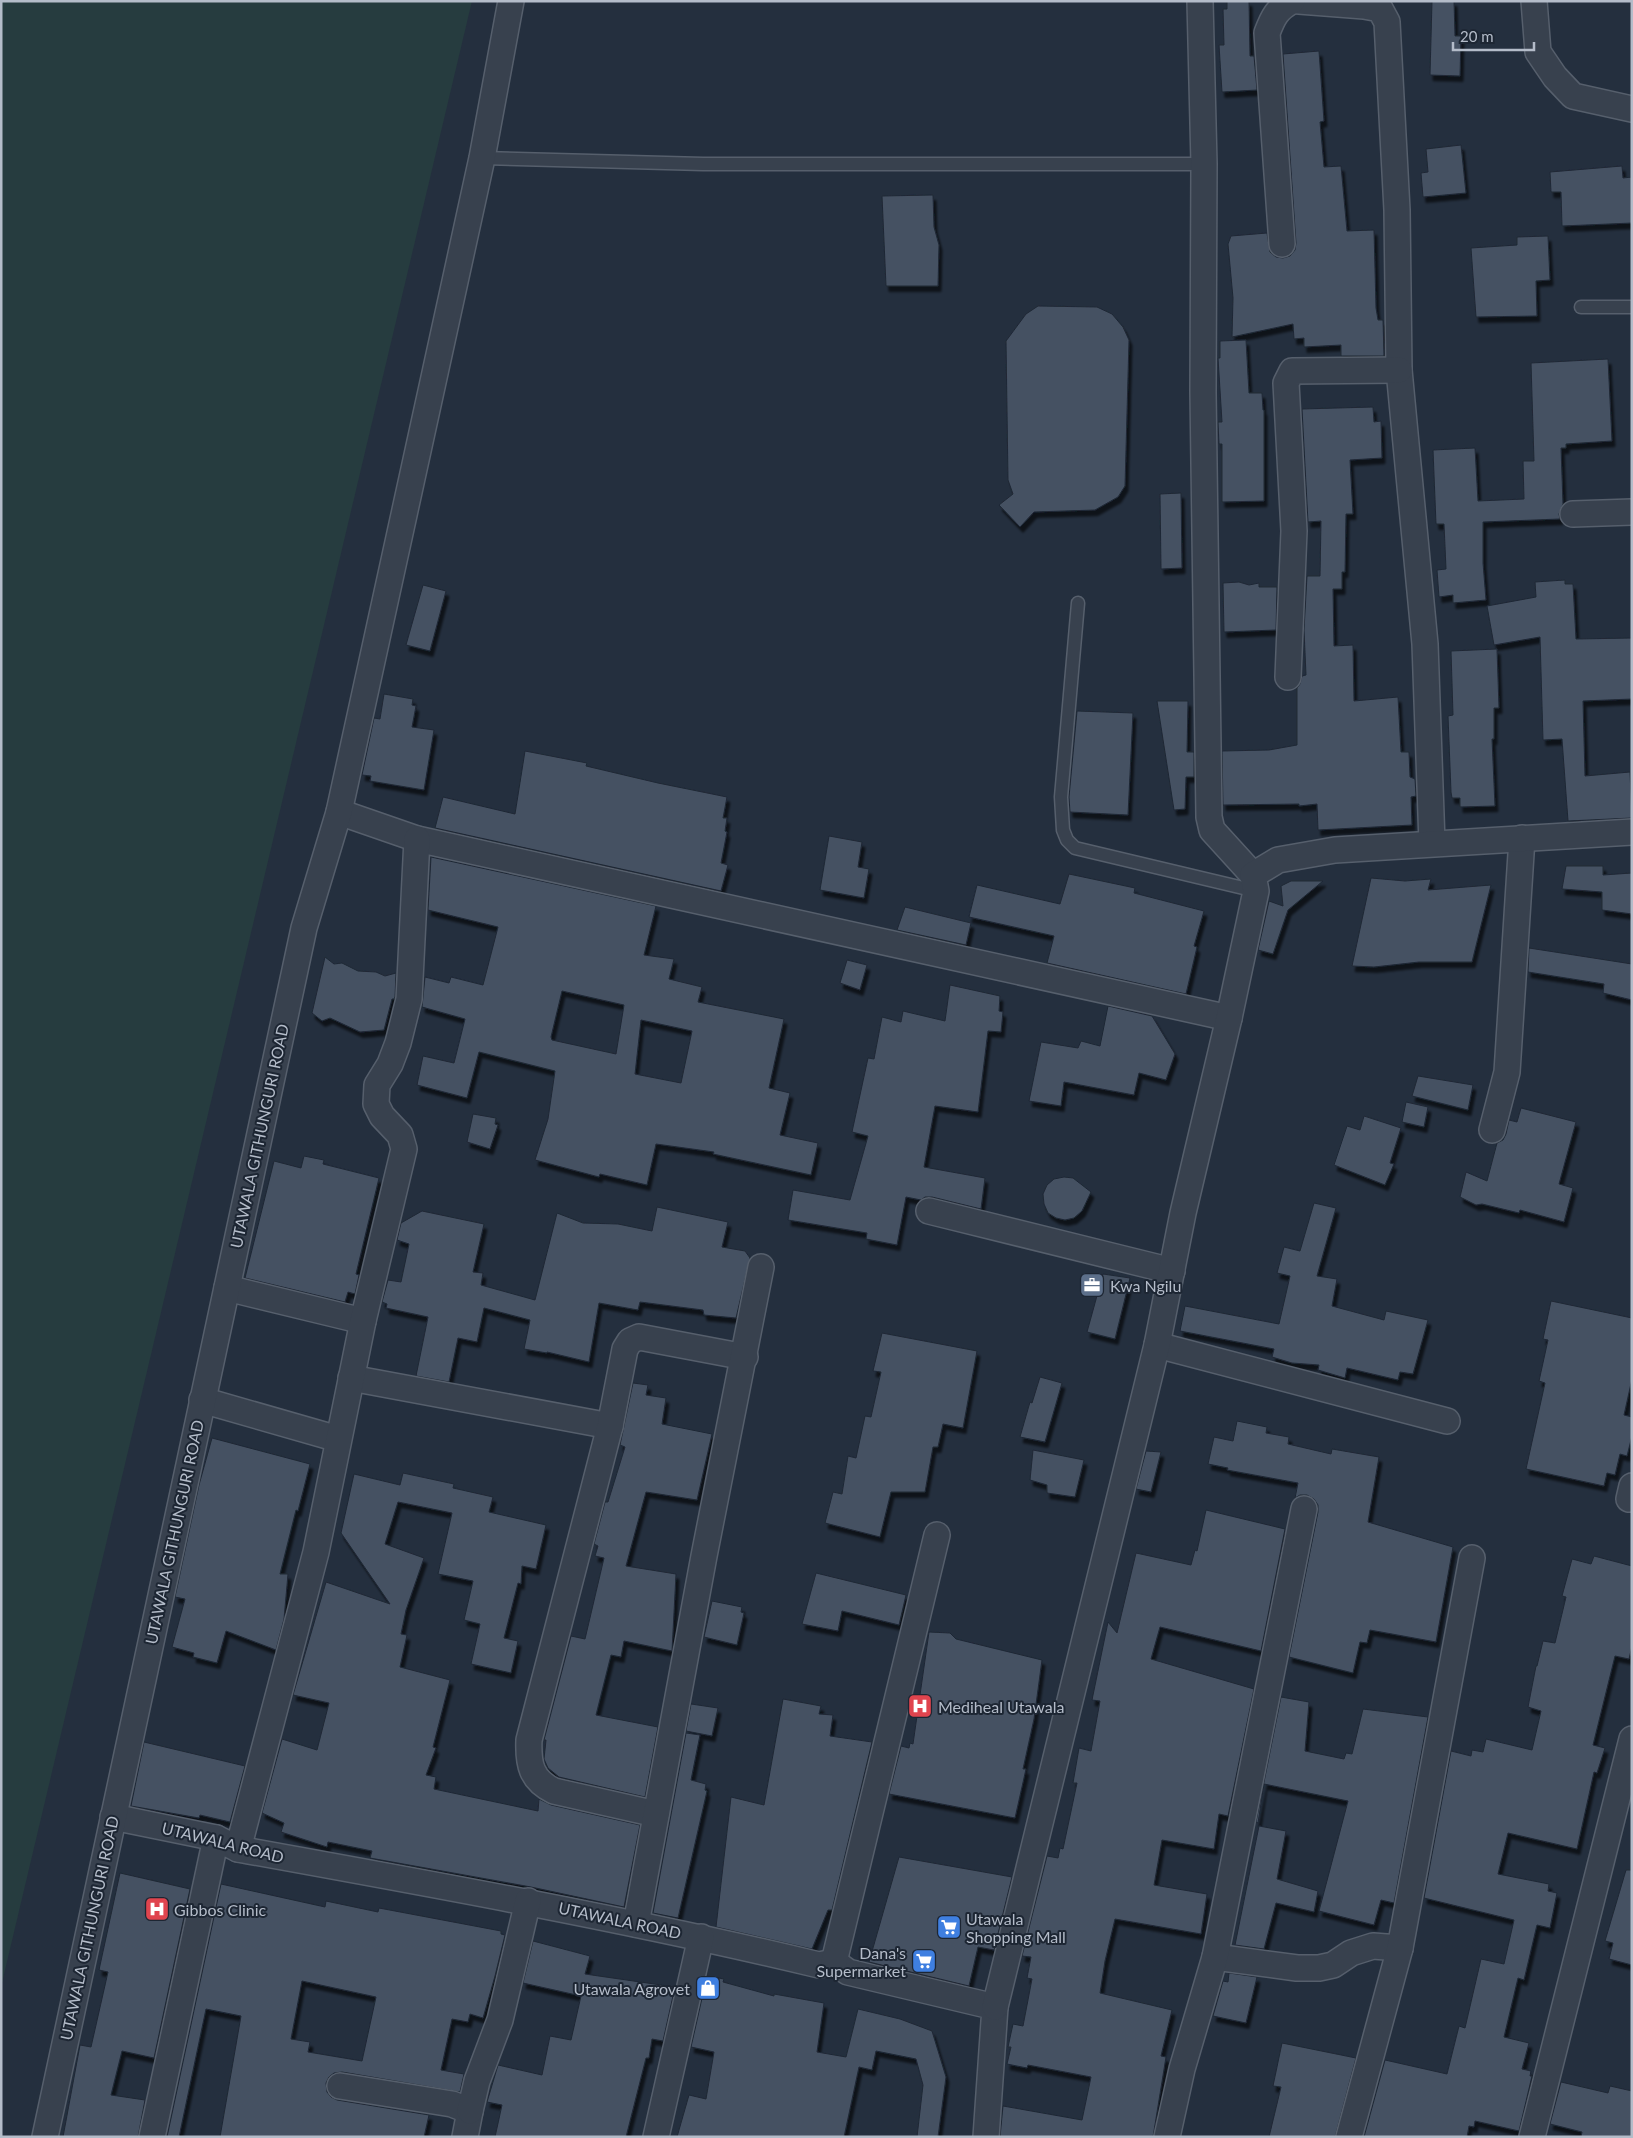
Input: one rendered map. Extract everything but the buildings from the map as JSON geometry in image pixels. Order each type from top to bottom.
[{"type":"street","name":"UTAWALA GITHUNGURI ROAD","points":[[45,2137],[304,928],[339,812],[482,158],[511,1]]},
{"type":"street","points":[[1200,1],[1204,164],[1203,392],[1209,817],[1212,830],[1254,883]]},
{"type":"street","points":[[1282,244],[1267,33],[1273,17],[1279,8],[1292,1]]},
{"type":"street","points":[[1298,1],[1380,9],[1387,22],[1397,210],[1399,370],[1425,644],[1432,843]]},
{"type":"street","points":[[1534,1],[1538,52],[1555,77],[1574,96],[1632,109]]},
{"type":"street","points":[[1288,677],[1294,531],[1287,378],[1292,371],[1399,370]]},
{"type":"street","points":[[1573,514],[1632,512]]},
{"type":"street","points":[[339,812],[417,840],[1229,1018]]},
{"type":"street","points":[[986,2137],[995,2007],[1157,1344],[1183,1213],[1229,1018],[1254,883],[1278,860],[1335,850],[1632,832]]},
{"type":"street","points":[[1492,1130],[1507,1072],[1522,838]]},
{"type":"street","points":[[238,1849],[316,1552],[363,1321],[404,1149],[400,1135],[382,1116],[376,1104],[377,1085],[390,1064],[398,1044],[409,999],[417,840]]},
{"type":"street","points":[[929,1211],[1172,1271]]},
{"type":"street","points":[[636,1924],[704,1556],[761,1267]]},
{"type":"street","points":[[227,1288],[363,1321]]},
{"type":"street","points":[[656,1814],[554,1791],[542,1785],[534,1775],[528,1760],[528,1740],[610,1426],[625,1349],[630,1341],[639,1337],[744,1357]]},
{"type":"street","points":[[1157,1344],[1447,1421]]},
{"type":"street","points":[[351,1378],[610,1426]]},
{"type":"street","points":[[202,1400],[338,1439]]},
{"type":"street","points":[[1167,2137],[1182,2070],[1215,1957],[1304,1509]]},
{"type":"street","points":[[937,1535],[834,1962],[848,1972],[995,2007]]},
{"type":"street","points":[[1350,2137],[1400,1948],[1472,1558]]},
{"type":"street","points":[[1532,2137],[1632,1739]]},
{"type":"street","name":"UTAWALA ROAD","points":[[113,1817],[216,1838],[238,1849],[528,1901],[701,1937],[819,1965],[834,1962]]},
{"type":"street","points":[[152,2137],[216,1838]]},
{"type":"street","points":[[466,2137],[477,2081],[500,2020],[528,1901]]},
{"type":"street","points":[[656,2137],[701,1937]]},
{"type":"street","points":[[1215,1957],[1319,1968],[1333,1965],[1351,1953],[1372,1946],[1400,1948]]},
{"type":"street","points":[[340,2086],[452,2104],[470,2111]]},
{"type":"lane","points":[[482,158],[702,164],[1204,164]]},
{"type":"lane","points":[[1581,307],[1632,307]]},
{"type":"lane","points":[[1078,603],[1061,797],[1063,830],[1067,840],[1075,848],[1254,883]]},
{"type":"green space","points":[[1,1],[472,1],[1,1987]]},
{"type":"place","name":"Kwa Ngilu","points":[[1092,1285]]},
{"type":"place","name":"Mediheal Utawala","points":[[920,1706]]},
{"type":"place","name":"Gibbos Clinic","points":[[157,1909]]},
{"type":"place","name":"Utawala Shopping Mall","points":[[949,1927]]},
{"type":"place","name":"Dana's Supermarket","points":[[924,1961]]},
{"type":"place","name":"Utawala Agrovet","points":[[708,1988]]}]
